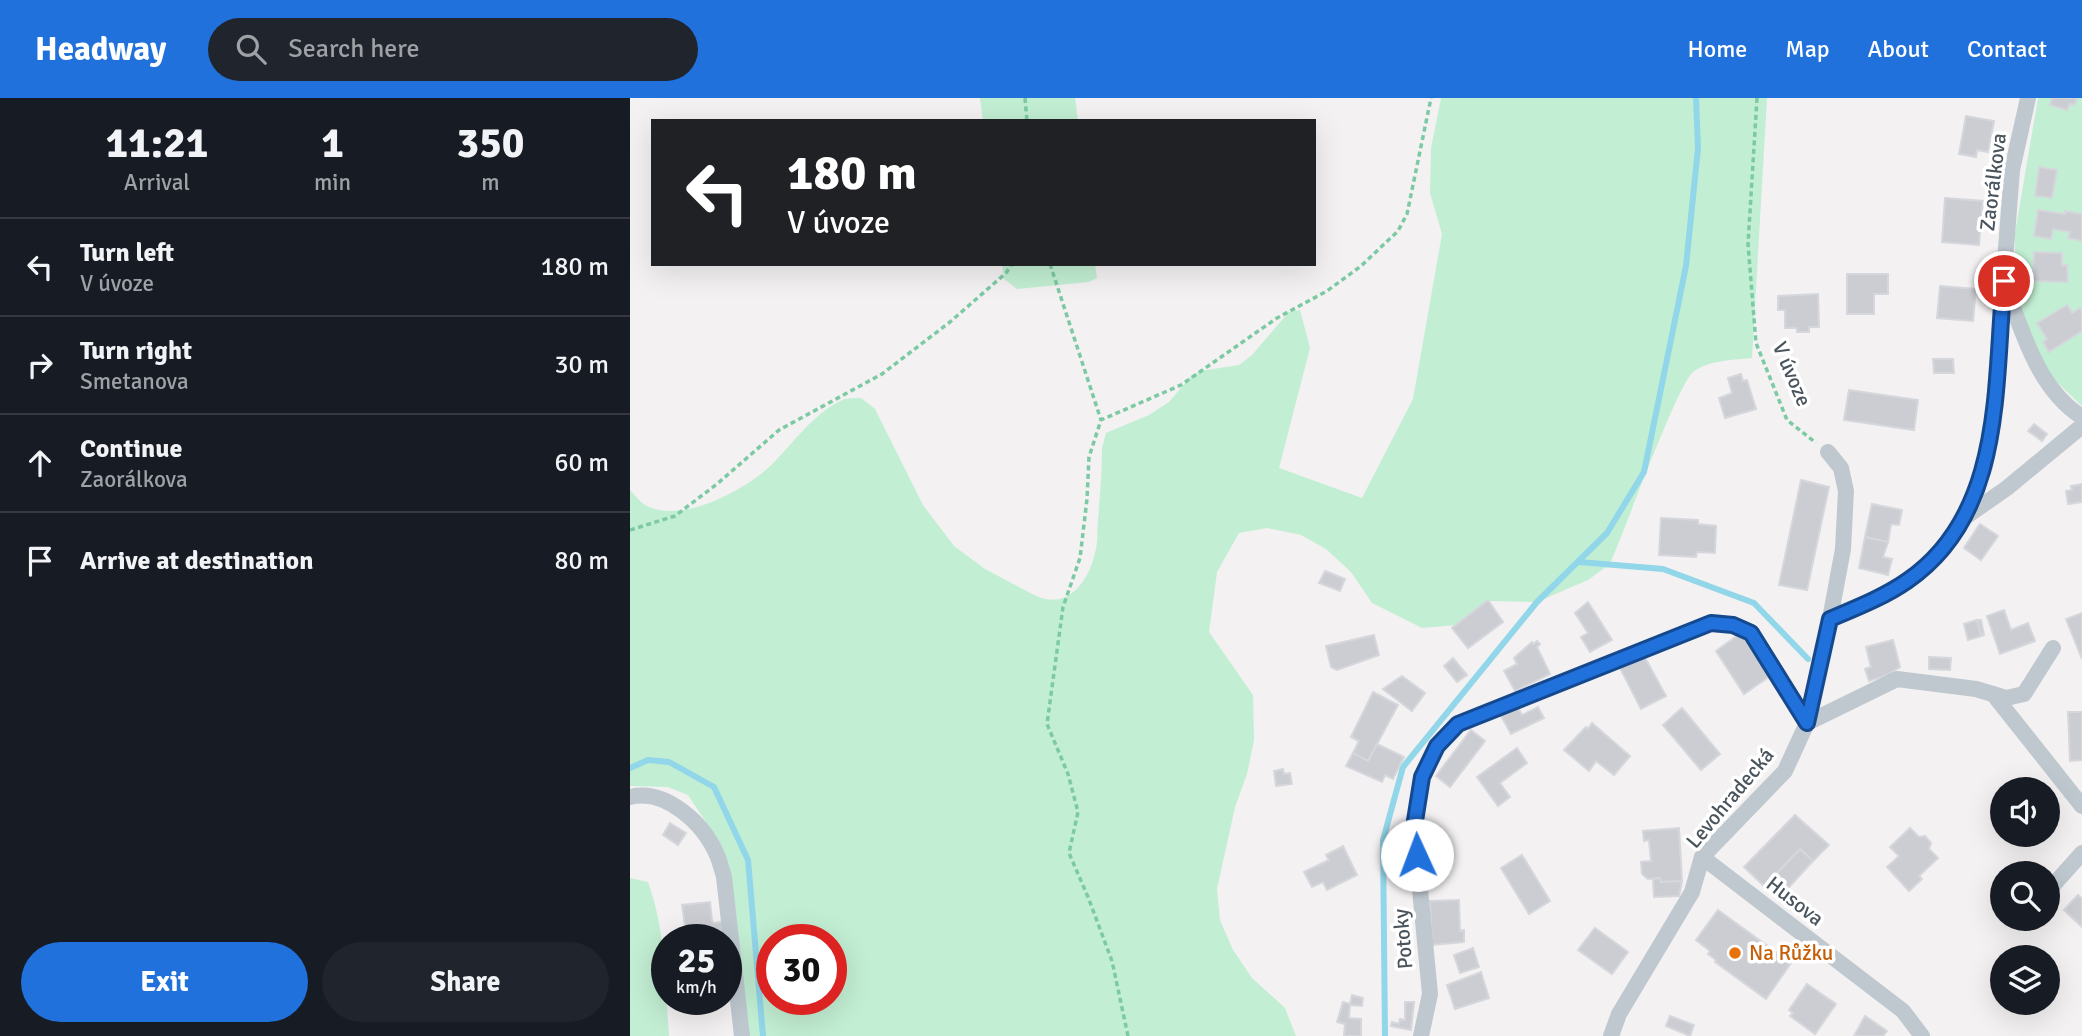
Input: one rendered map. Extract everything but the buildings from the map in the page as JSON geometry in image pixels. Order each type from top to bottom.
[{"type":"street","name":"Zaorálkova","points":[[1964,518],[1984,467],[1992,431],[2012,170],[2028,98]]},
{"type":"street","points":[[2004,281],[2024,338],[2036,362],[2050,385],[2067,405],[2082,417]]},
{"type":"street","points":[[1830,619],[1872,601],[1908,581],[1938,554],[1964,518],[2007,488],[2082,426]]},
{"type":"street","points":[[1807,723],[1843,549],[1846,491],[1841,468],[1828,453]]},
{"type":"street","name":"Potoky","points":[[1421,1036],[1430,994],[1414,827],[1422,777],[1437,746],[1458,724],[1711,623],[1733,625],[1751,633],[1807,723]]},
{"type":"street","points":[[1807,723],[1897,679],[1976,689],[2006,698],[2024,694],[2053,648]]},
{"type":"street","points":[[1993,694],[2082,806]]},
{"type":"street","name":"Levohradecká","points":[[1611,1036],[1619,1014],[1692,892],[1702,857],[1785,771],[1807,723]]},
{"type":"street","points":[[630,797],[638,795],[664,800],[683,810],[698,826],[716,853],[724,877],[742,1036]]},
{"type":"street","points":[[2060,878],[2082,853]]},
{"type":"street","name":"Husova","points":[[1702,857],[1903,1012],[1922,1036]]},
{"type":"path","points":[[1025,98],[1027,119]]},
{"type":"path","points":[[1101,420],[1181,385],[1277,318],[1327,291],[1361,266],[1398,231],[1407,214],[1431,98]]},
{"type":"path","name":"V úvoze","points":[[1757,98],[1748,244],[1756,343],[1787,420],[1828,453]]},
{"type":"path","points":[[630,530],[675,516],[779,430],[882,374],[950,323],[1011,266]]},
{"type":"path","points":[[1051,266],[1101,420],[1088,457],[1087,499],[1080,558],[1063,607],[1048,724],[1068,775],[1078,812],[1069,853],[1112,961],[1128,1036]]},
{"type":"green space","points":[[980,98],[1075,98],[1078,119],[983,119]]},
{"type":"green space","points":[[1441,98],[1767,98],[1752,358],[1701,367],[1686,381],[1610,564],[1588,580],[1537,602],[1488,601],[1456,625],[1422,628],[1372,603],[1351,572],[1326,549],[1301,535],[1267,528],[1239,533],[1217,572],[1209,632],[1253,695],[1254,740],[1247,774],[1235,807],[1217,889],[1220,920],[1233,950],[1252,978],[1285,1008],[1296,1036],[749,1036],[742,990],[742,924],[732,924],[721,852],[688,795],[668,787],[630,786],[630,490],[645,505],[659,510],[675,511],[710,503],[757,477],[834,404],[845,399],[861,398],[875,409],[923,505],[954,546],[985,569],[1034,595],[1046,599],[1066,597],[1081,584],[1087,574],[1097,545],[1102,448],[1106,433],[1149,415],[1169,402],[1191,376],[1201,371],[1239,365],[1252,355],[1289,312],[1300,310],[1310,348],[1279,468],[1362,498],[1413,399],[1442,234],[1430,193],[1431,148]]},
{"type":"green space","points":[[2038,98],[2082,98],[2082,406],[2040,366],[2026,328],[2015,276],[2015,233]]},
{"type":"green space","points":[[1002,266],[1095,266],[1097,278],[1089,282],[1017,289],[1004,279]]},
{"type":"green space","points":[[630,878],[648,882],[654,901],[659,924],[651,924],[651,1015],[668,1015],[669,1036],[630,1036]]},
{"type":"waterway","points":[[1385,1036],[1383,840],[1403,767],[1537,602],[1607,533],[1644,472],[1686,266],[1698,148],[1696,98]]},
{"type":"waterway","points":[[1579,562],[1663,569],[1754,603],[1808,659]]},
{"type":"waterway","points":[[630,768],[648,760],[669,762],[714,787],[748,860],[763,1036]]},
{"type":"place","name":"Na Růžku","points":[[1735,953]]},
{"type":"route","points":[[1417,855],[1414,827],[1422,777],[1437,746],[1458,724],[1711,623],[1733,625],[1751,633],[1807,723],[1830,619],[1872,601],[1908,581],[1938,554],[1964,518],[1984,467],[1992,431],[2004,281]]}]
